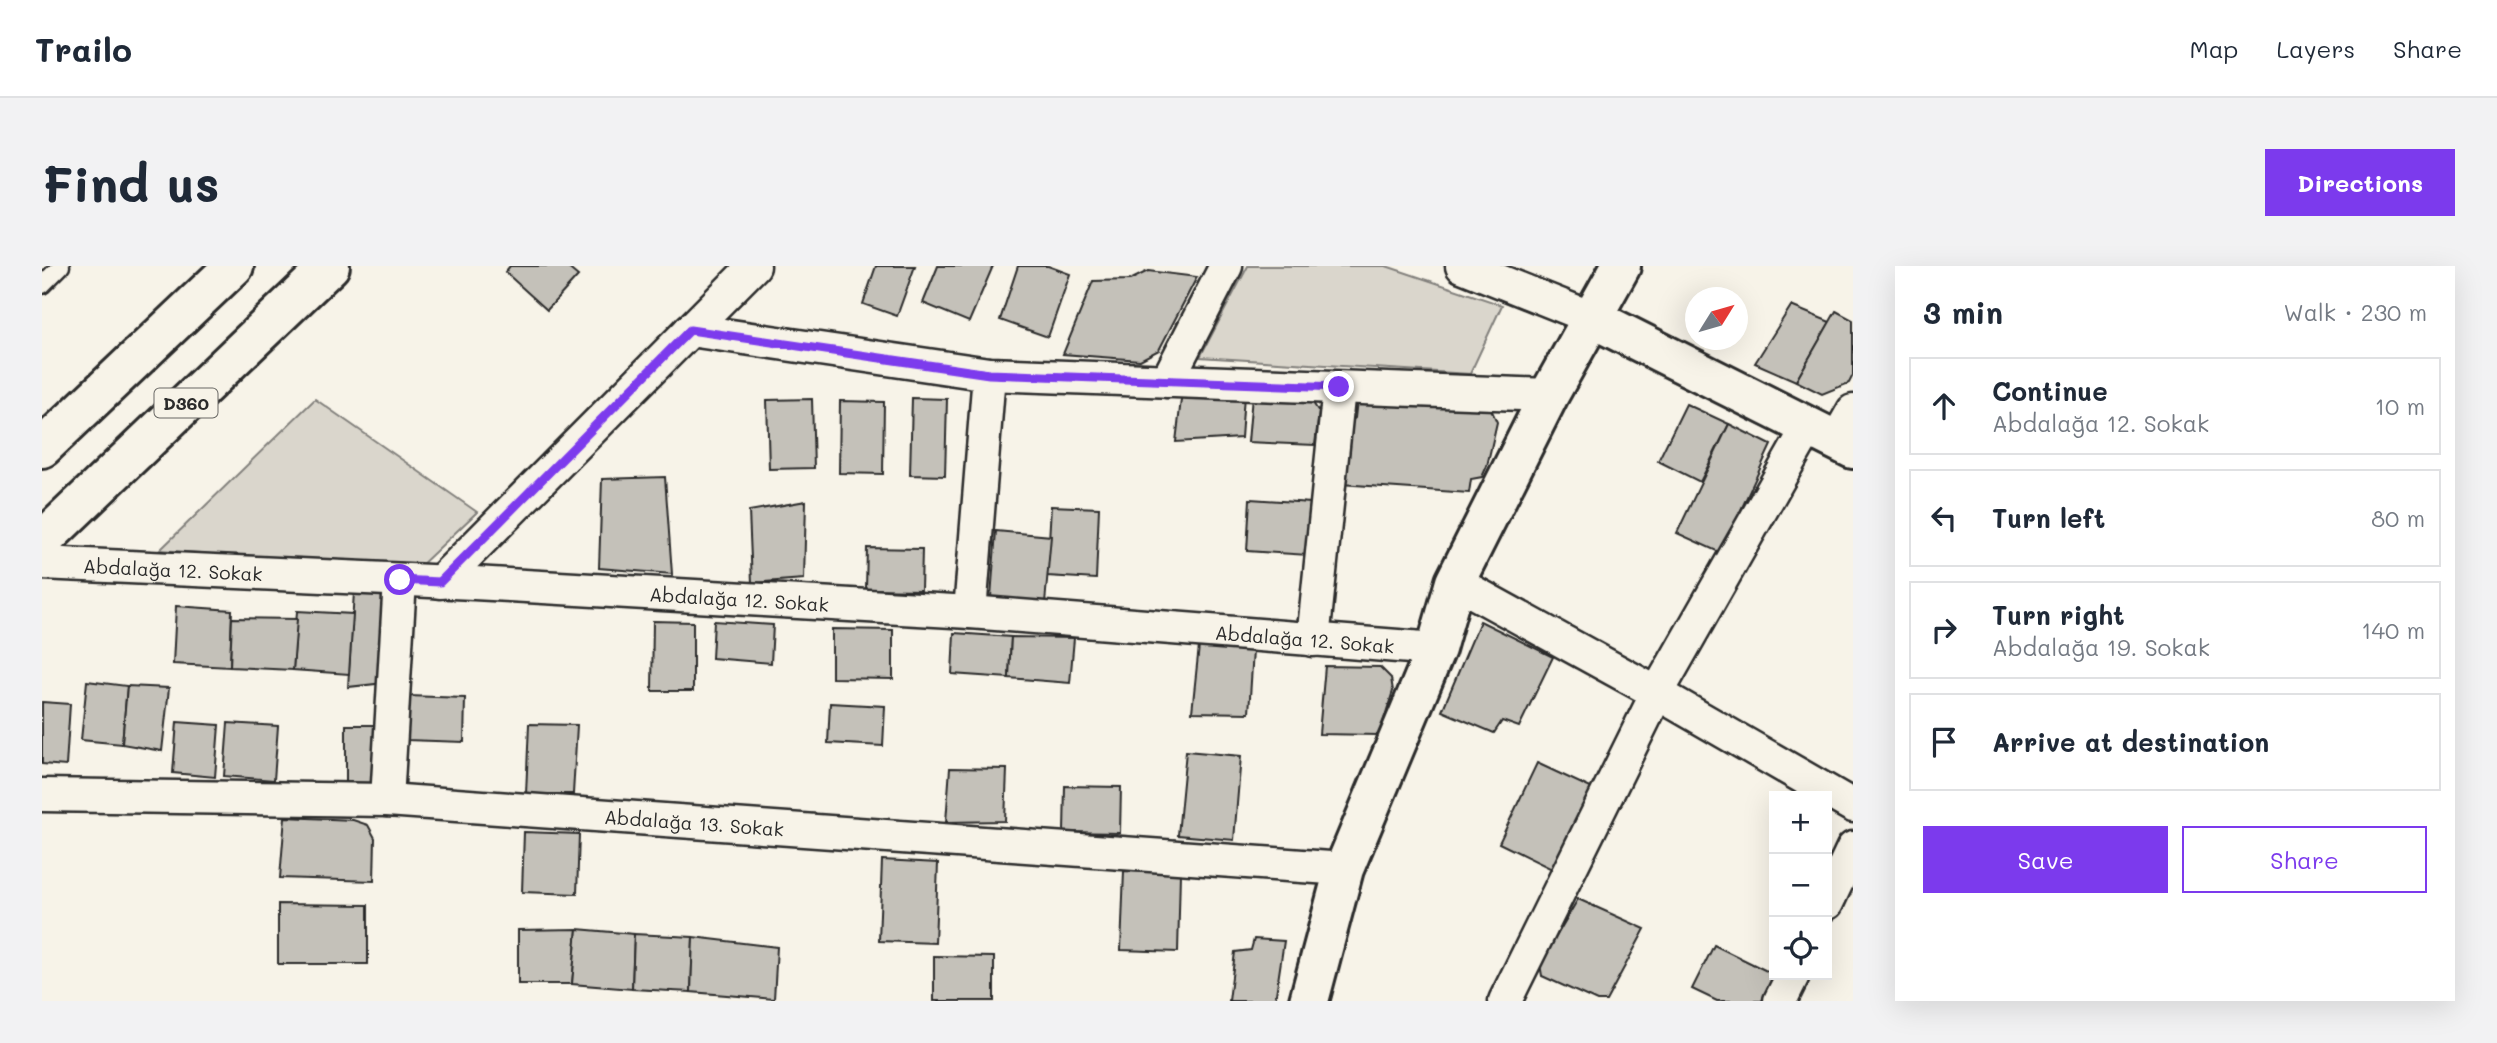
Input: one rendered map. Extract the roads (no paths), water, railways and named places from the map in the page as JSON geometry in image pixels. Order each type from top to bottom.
[{"type":"street","points":[[42,448],[234,266]]},
{"type":"street","name":"D360","points":[[42,541],[330,266]]},
{"type":"street","points":[[440,582],[754,266]]},
{"type":"street","points":[[1167,381],[1226,266]]},
{"type":"street","points":[[1462,266],[1592,318],[1838,431],[1657,693],[1505,1001]]},
{"type":"street","points":[[1309,1001],[1344,869],[1436,649],[1455,582],[1549,395],[1621,266]]},
{"type":"street","points":[[690,330],[989,374],[1549,395]]},
{"type":"street","points":[[970,612],[989,374]]},
{"type":"street","points":[[1313,640],[1339,387]]},
{"type":"street","name":"Abdalağa 12. Sokak","points":[[42,563],[970,612],[1436,649]]},
{"type":"street","points":[[387,800],[400,580]]},
{"type":"street","points":[[1455,582],[1657,693],[1853,806]]},
{"type":"street","name":"Abdalağa 13. Sokak","points":[[42,795],[387,800],[1344,869]]},
{"type":"street","points":[[1832,892],[1853,848]]},
{"type":"street","points":[[1780,1001],[1790,980]]},
{"type":"lane","points":[[42,285],[61,266]]}]
